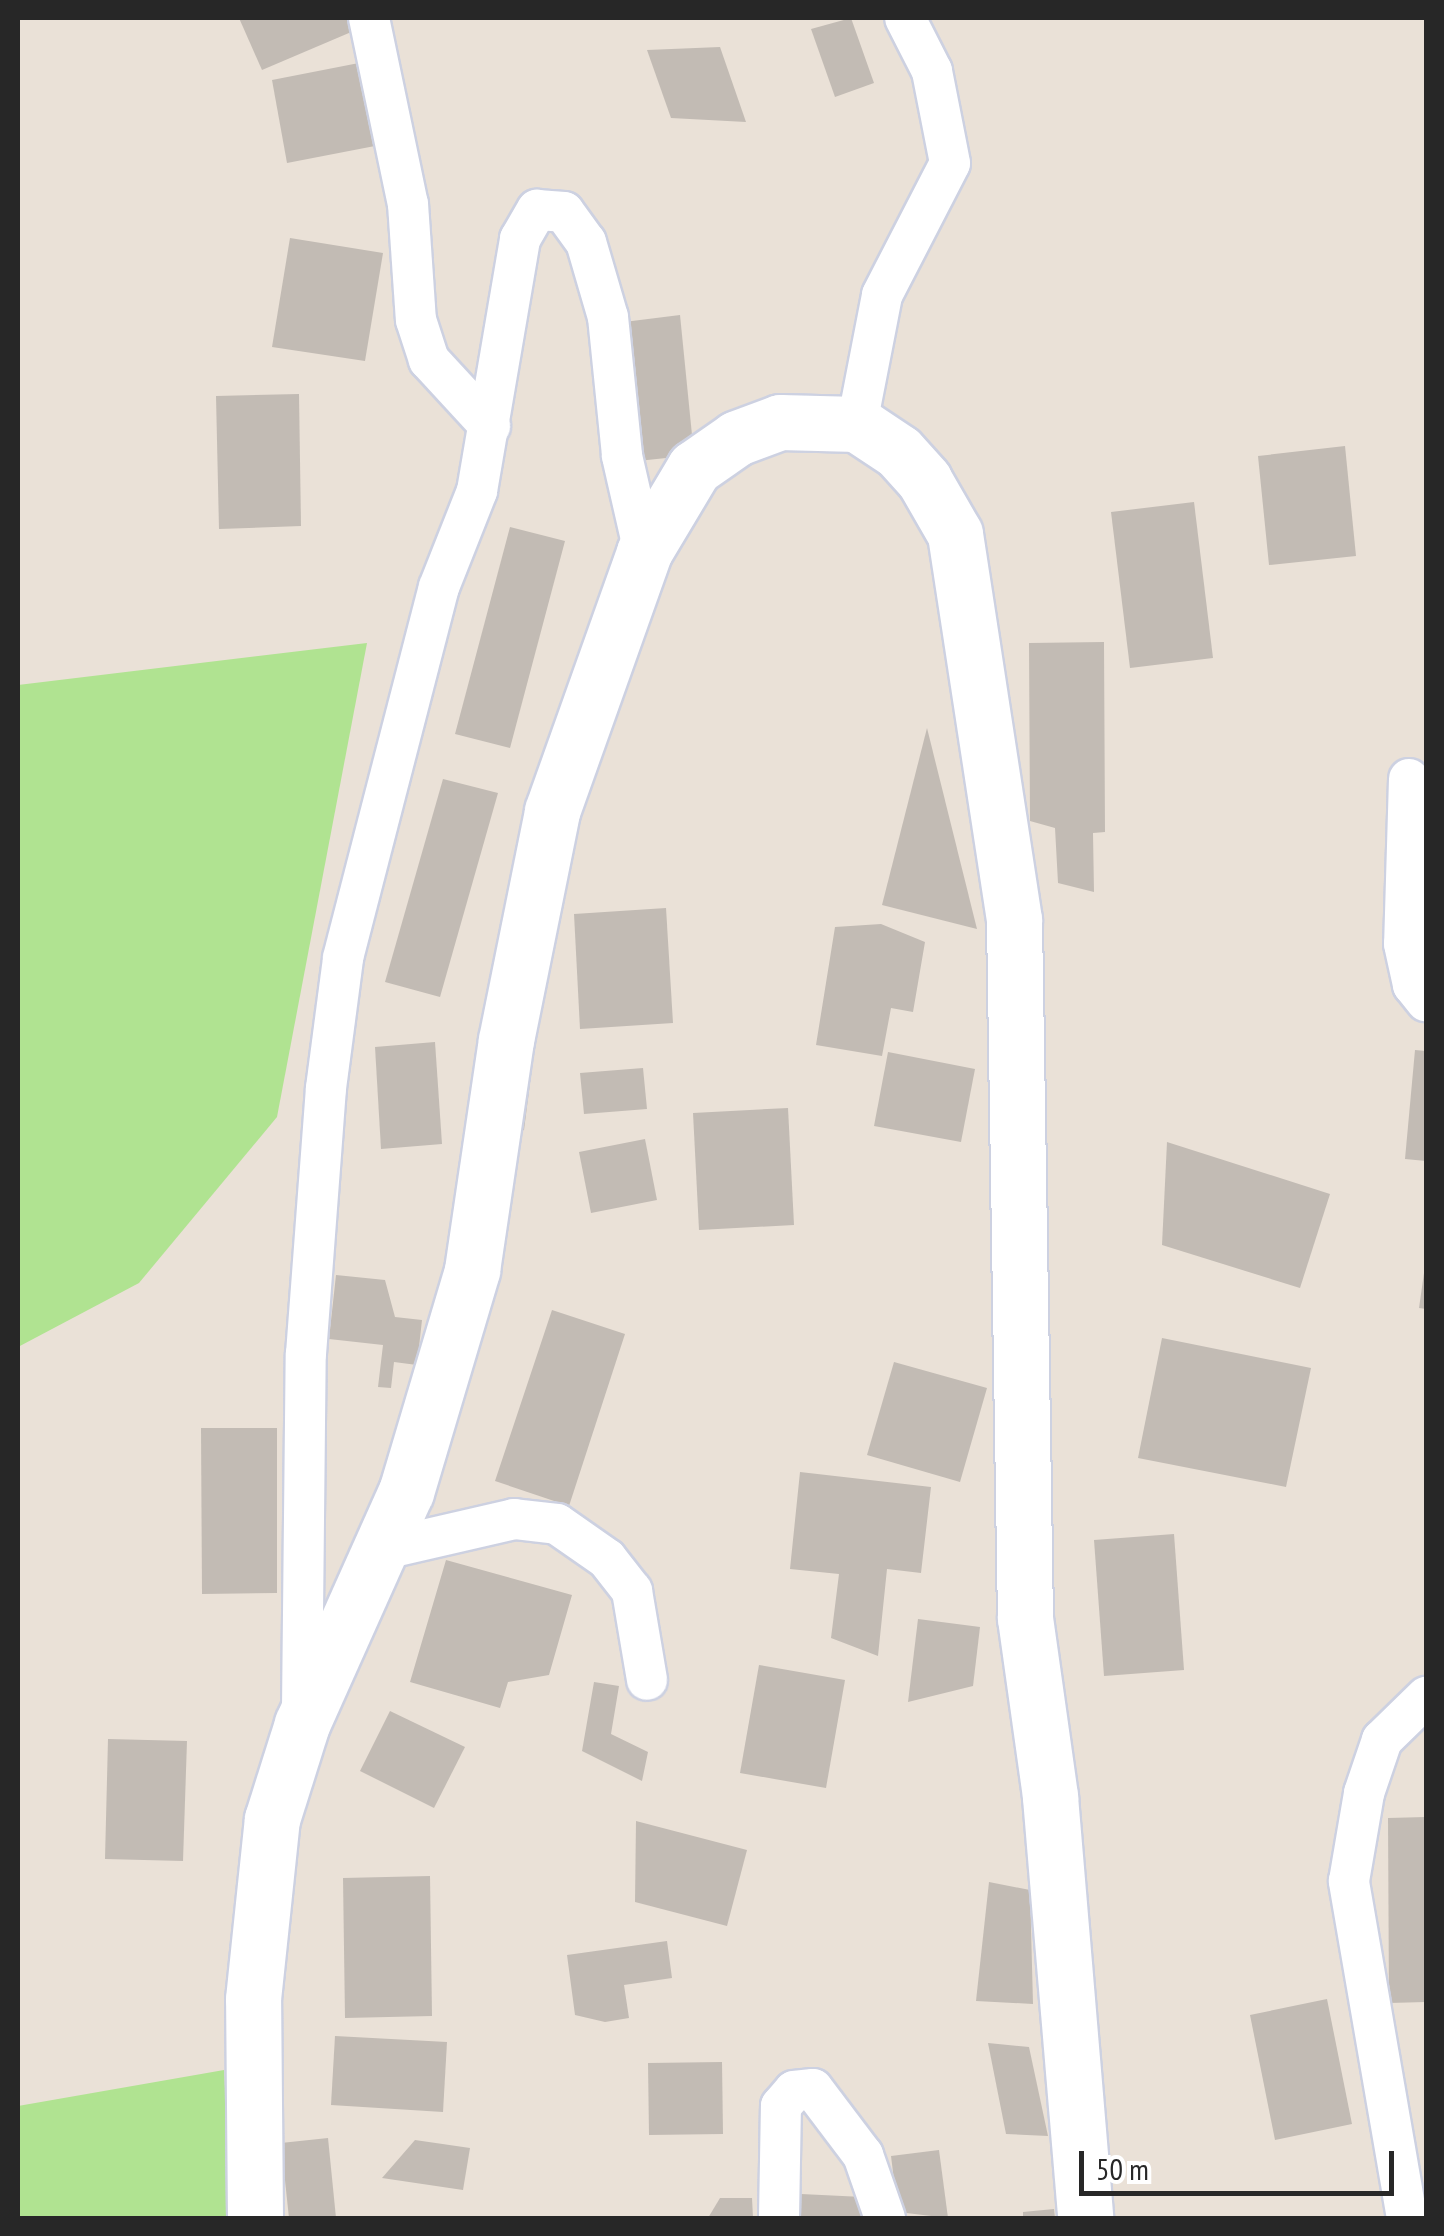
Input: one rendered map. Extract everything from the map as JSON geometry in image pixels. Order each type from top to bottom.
[{"type":"street","points":[[369,18],[408,204],[416,320],[429,360],[490,426]]},
{"type":"street","points":[[857,424],[882,294],[950,163],[932,72],[905,18]]},
{"type":"street","points":[[302,1724],[306,1354],[344,958],[439,587],[477,491],[525,222],[537,210],[564,212],[586,242],[608,317],[622,456],[644,552]]},
{"type":"street","points":[[255,2218],[253,1999],[272,1819],[302,1724],[406,1492],[472,1270],[506,1040],[552,811],[644,552],[694,468],[737,438],[780,422],[857,424],[899,452],[924,480],[955,534],[1014,920],[1025,1618],[1050,1797],[1086,2218]]},
{"type":"street","points":[[1409,779],[1404,944],[1413,985],[1426,1001]]},
{"type":"street","points":[[380,1550],[514,1520],[558,1524],[607,1559],[632,1591],[647,1680]]},
{"type":"street","points":[[1407,2218],[1350,1881],[1364,1793],[1382,1740],[1426,1697]]},
{"type":"street","points":[[779,2218],[781,2106],[794,2091],[814,2089],[862,2155],[885,2218]]},
{"type":"green space","points":[[367,643],[277,1117],[139,1283],[18,1347],[18,685]]},
{"type":"green space","points":[[224,2070],[232,2218],[18,2218],[18,2106]]},
{"type":"building","points":[[239,18],[359,18],[363,27],[262,70]]},
{"type":"building","points":[[851,18],[874,83],[835,97],[811,29]]},
{"type":"building","points":[[720,47],[746,122],[671,118],[647,50]]},
{"type":"building","points":[[364,62],[380,145],[287,163],[272,80]]},
{"type":"building","points":[[290,238],[383,253],[365,361],[272,347]]},
{"type":"building","points":[[680,315],[694,455],[638,461],[624,322]]},
{"type":"building","points":[[299,394],[301,526],[219,529],[216,396]]},
{"type":"building","points":[[1345,446],[1356,556],[1269,565],[1258,456]]},
{"type":"building","points":[[1194,502],[1213,658],[1130,668],[1111,512]]},
{"type":"building","points":[[510,527],[565,541],[510,748],[455,734]]},
{"type":"building","points":[[1104,642],[1105,832],[1093,833],[1094,892],[1058,883],[1055,828],[1030,821],[1029,643]]},
{"type":"building","points":[[927,728],[977,929],[882,905]]},
{"type":"building","points":[[443,779],[498,793],[440,997],[385,982]]},
{"type":"building","points":[[666,908],[673,1023],[580,1029],[574,914]]},
{"type":"building","points":[[881,924],[925,942],[913,1012],[891,1008],[882,1056],[816,1045],[835,927]]},
{"type":"building","points":[[435,1042],[442,1144],[381,1149],[375,1047]]},
{"type":"building","points":[[519,1050],[534,1052],[524,1130],[509,1135]]},
{"type":"building","points":[[1415,1050],[1426,1051],[1426,1161],[1405,1159]]},
{"type":"building","points":[[888,1052],[975,1069],[961,1142],[874,1126]]},
{"type":"building","points":[[643,1068],[647,1109],[584,1114],[580,1073]]},
{"type":"building","points":[[788,1108],[794,1225],[699,1230],[693,1113]]},
{"type":"building","points":[[645,1139],[657,1200],[591,1213],[579,1152]]},
{"type":"building","points":[[1167,1142],[1330,1194],[1300,1288],[1162,1245]]},
{"type":"building","points":[[1426,1273],[1426,1309],[1419,1308]]},
{"type":"building","points":[[336,1275],[385,1280],[395,1317],[422,1320],[417,1365],[394,1362],[391,1388],[378,1387],[383,1345],[329,1339]]},
{"type":"building","points":[[552,1310],[625,1334],[569,1506],[495,1481]]},
{"type":"building","points":[[1162,1338],[1311,1368],[1286,1487],[1138,1458]]},
{"type":"building","points":[[894,1362],[987,1388],[960,1482],[867,1455]]},
{"type":"building","points":[[201,1428],[277,1428],[277,1593],[202,1594]]},
{"type":"building","points":[[800,1472],[931,1487],[921,1573],[887,1569],[878,1656],[831,1638],[839,1574],[790,1569]]},
{"type":"building","points":[[1174,1534],[1184,1670],[1104,1676],[1094,1540]]},
{"type":"building","points":[[446,1560],[572,1595],[549,1675],[508,1682],[500,1708],[410,1682]]},
{"type":"building","points":[[918,1619],[980,1627],[973,1686],[908,1702]]},
{"type":"building","points":[[759,1665],[845,1680],[826,1788],[740,1773]]},
{"type":"building","points":[[594,1682],[619,1686],[611,1734],[648,1752],[642,1781],[582,1751]]},
{"type":"building","points":[[390,1711],[465,1747],[434,1808],[360,1771]]},
{"type":"building","points":[[108,1739],[187,1741],[183,1861],[105,1859]]},
{"type":"building","points":[[1426,1817],[1426,2002],[1389,2003],[1388,1818]]},
{"type":"building","points":[[636,1821],[747,1850],[727,1926],[635,1902]]},
{"type":"building","points":[[430,1876],[432,2016],[345,2018],[343,1878]]},
{"type":"building","points":[[989,1882],[1030,1890],[1033,2004],[976,2001]]},
{"type":"building","points":[[667,1941],[672,1978],[624,1985],[629,2018],[605,2022],[575,2015],[567,1955]]},
{"type":"building","points":[[1327,1999],[1352,2124],[1275,2140],[1250,2015]]},
{"type":"building","points":[[335,2036],[447,2042],[443,2112],[331,2105]]},
{"type":"building","points":[[988,2043],[1029,2047],[1048,2136],[1006,2134]]},
{"type":"building","points":[[722,2062],[723,2134],[649,2135],[648,2063]]},
{"type":"building","points":[[328,2138],[336,2218],[289,2218],[281,2143]]},
{"type":"building","points":[[415,2140],[470,2148],[463,2190],[382,2178]]},
{"type":"building","points":[[939,2150],[948,2218],[898,2212],[891,2156]]},
{"type":"building","points":[[801,2194],[863,2197],[862,2218],[800,2218]]},
{"type":"building","points":[[720,2198],[752,2198],[753,2218],[708,2218]]},
{"type":"building","points":[[1054,2209],[1055,2218],[1023,2218],[1023,2212]]}]
